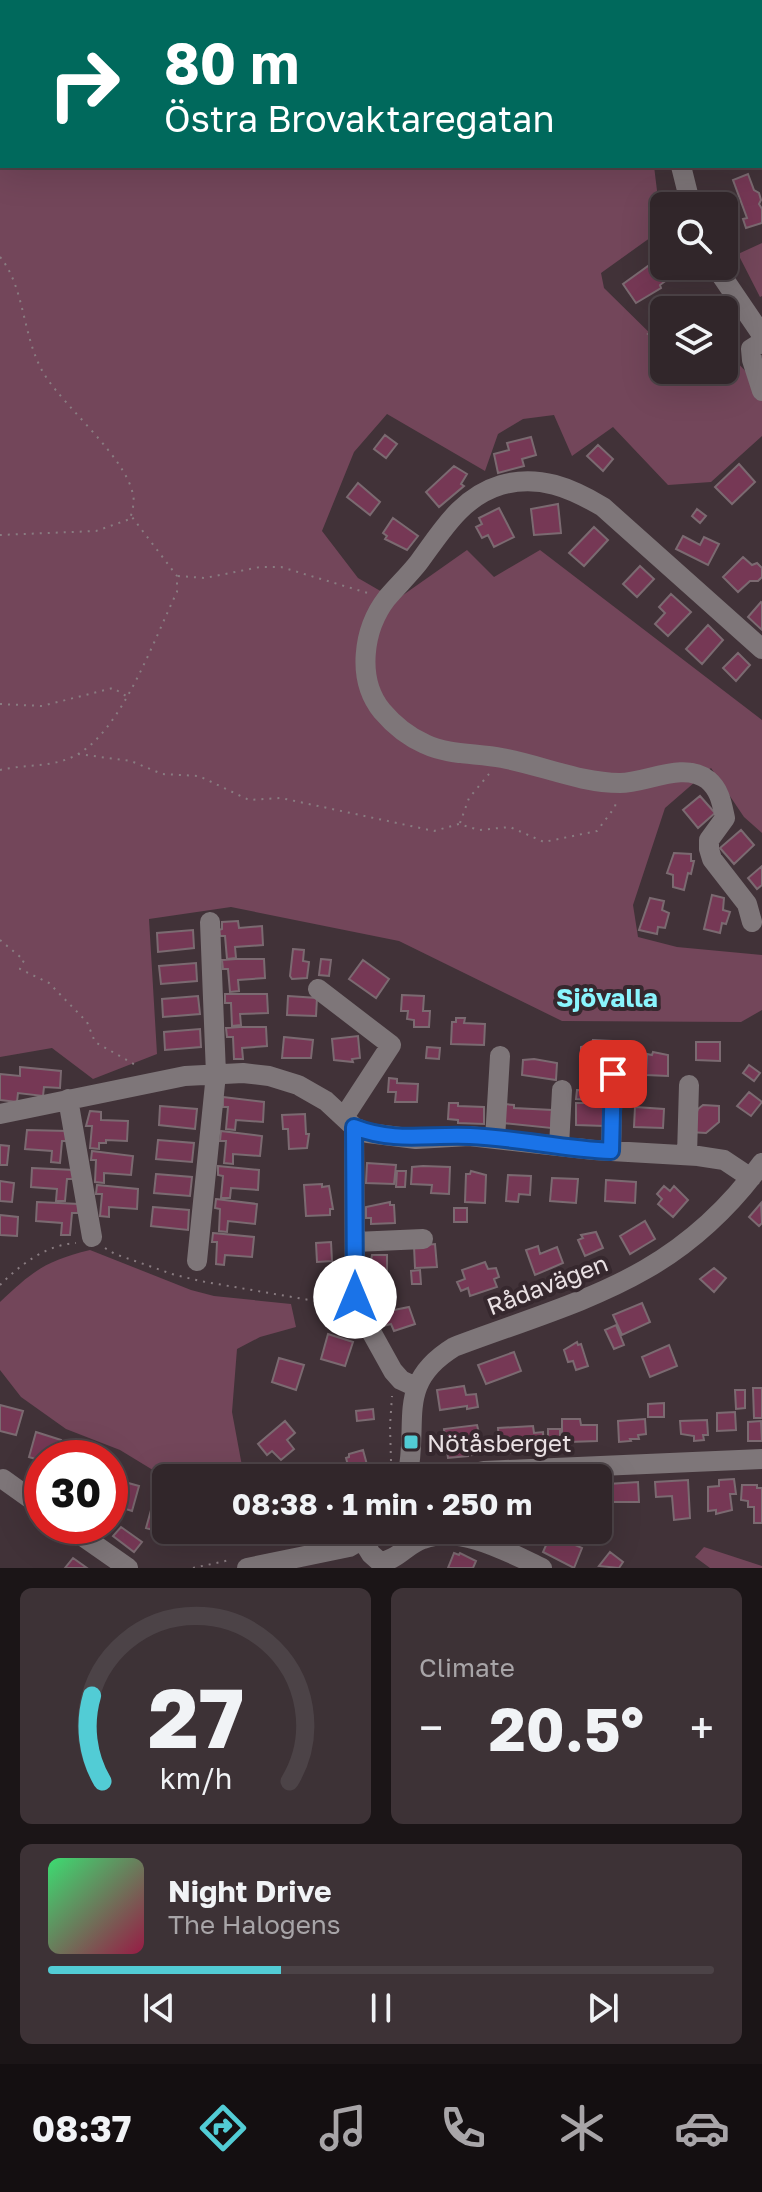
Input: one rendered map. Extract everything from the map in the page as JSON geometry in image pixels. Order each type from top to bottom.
[{"type":"street","points":[[682,168],[688,192]]},
{"type":"street","points":[[725,280],[762,335]]},
{"type":"street","points":[[762,342],[751,349],[762,391]]},
{"type":"street","points":[[752,922],[747,904],[712,859],[709,840],[725,818],[720,795],[707,779],[687,772],[620,783],[428,746],[412,738],[381,709],[371,691],[366,656],[373,621],[457,511],[482,493],[502,485],[530,481],[556,483],[577,491],[603,507],[762,649]]},
{"type":"street","points":[[197,1261],[216,1074],[210,922]]},
{"type":"street","points":[[318,989],[391,1045],[349,1122],[355,1297],[361,1316],[393,1371],[401,1380],[416,1387],[408,1464]]},
{"type":"street","points":[[495,1139],[500,1056]]},
{"type":"street","points":[[0,1114],[185,1076],[243,1073],[269,1076],[298,1085],[326,1101],[349,1122],[368,1133],[416,1139],[469,1136],[682,1155],[724,1160],[756,1171]]},
{"type":"street","points":[[611,1151],[613,1074]]},
{"type":"street","points":[[682,1155],[689,1085]]},
{"type":"street","points":[[559,1146],[562,1090]]},
{"type":"street","points":[[68,1099],[92,1237]]},
{"type":"street","points":[[677,1116],[682,1155]]},
{"type":"street","name":"Rådavägen","points":[[416,1387],[429,1366],[454,1347],[601,1293],[648,1270],[699,1234],[756,1171]]},
{"type":"street","points":[[355,1242],[423,1239]]},
{"type":"street","points":[[612,1465],[762,1459]]},
{"type":"street","points":[[3,1479],[24,1494]]},
{"type":"street","points":[[94,1544],[128,1568]]},
{"type":"street","points":[[247,1568],[283,1565],[350,1544]]},
{"type":"street","points":[[370,1544],[371,1554],[380,1562],[394,1559],[404,1544]]},
{"type":"street","points":[[484,1544],[539,1568]]},
{"type":"path","points":[[0,257],[11,271],[31,348],[43,373],[126,476],[134,495],[132,516],[177,576],[177,592],[127,696],[103,732],[78,754],[56,762],[0,770]]},
{"type":"path","points":[[0,535],[96,531],[132,516]]},
{"type":"path","points":[[177,576],[205,578],[260,567],[281,567],[387,599]]},
{"type":"path","points":[[0,704],[42,706],[113,688],[127,696]]},
{"type":"path","points":[[78,754],[131,761],[162,774],[199,776],[249,800],[281,798],[434,831],[459,824],[479,830],[510,827],[544,842],[597,831],[615,807],[620,783]]},
{"type":"path","points":[[459,824],[469,798],[502,758]]},
{"type":"path","points":[[0,940],[24,960],[20,969],[49,983],[87,1022],[95,1042],[138,1065],[153,1082]]},
{"type":"path","points":[[0,1285],[20,1267],[47,1250],[85,1242],[92,1237],[115,1254],[172,1274],[223,1286],[347,1306]]},
{"type":"shaded area","points":[[0,168],[654,168],[657,192],[650,192],[650,238],[601,273],[604,288],[650,333],[650,384],[738,384],[738,363],[762,388],[762,436],[711,482],[668,485],[613,427],[572,456],[554,415],[523,419],[498,434],[485,471],[387,414],[354,452],[322,531],[358,578],[396,600],[467,550],[494,577],[540,550],[762,720],[762,833],[744,817],[711,768],[665,808],[633,905],[638,937],[677,947],[762,955],[762,1010],[741,1022],[562,1021],[399,941],[231,907],[149,919],[157,1054],[93,1079],[52,1048],[0,1057]]},
{"type":"shaded area","points":[[762,243],[762,296],[760,297],[738,254]]},
{"type":"shaded area","points":[[90,1250],[191,1290],[214,1296],[291,1304],[296,1327],[260,1337],[237,1349],[232,1412],[242,1464],[152,1464],[152,1469],[128,1455],[128,1440],[94,1440],[66,1429],[21,1397],[0,1370],[0,1302],[40,1268]]},
{"type":"shaded area","points":[[704,1547],[762,1568],[710,1568],[695,1557]]},
{"type":"building","points":[[748,174],[761,200],[762,223],[746,228],[743,219],[747,218],[733,180]]},
{"type":"building","points":[[650,265],[650,280],[667,280],[660,285],[661,288],[636,303],[623,284]]},
{"type":"building","points":[[385,435],[397,444],[386,458],[374,449]]},
{"type":"building","points":[[531,437],[536,455],[522,459],[524,466],[498,473],[494,454],[509,450],[507,443]]},
{"type":"building","points":[[598,445],[613,459],[603,471],[587,456]]},
{"type":"building","points":[[739,464],[755,482],[732,504],[715,487]]},
{"type":"building","points":[[454,466],[467,474],[461,484],[464,486],[439,507],[426,492]]},
{"type":"building","points":[[358,483],[380,502],[370,515],[347,497]]},
{"type":"building","points":[[558,504],[561,533],[534,535],[531,509]]},
{"type":"building","points":[[499,508],[514,537],[494,547],[488,535],[482,538],[476,527],[482,524],[479,518]]},
{"type":"building","points":[[697,509],[706,516],[700,523],[692,516]]},
{"type":"building","points":[[393,518],[418,536],[407,550],[385,539],[387,536],[383,533]]},
{"type":"building","points":[[594,527],[608,540],[584,566],[569,553]]},
{"type":"building","points":[[683,536],[700,545],[704,537],[719,544],[708,565],[676,549]]},
{"type":"building","points":[[743,557],[752,565],[757,563],[762,568],[762,577],[758,581],[750,581],[738,592],[723,577]]},
{"type":"building","points":[[640,566],[654,579],[637,597],[623,584]]},
{"type":"building","points":[[671,594],[691,612],[668,636],[655,624],[665,613],[659,607]]},
{"type":"building","points":[[762,603],[762,630],[748,617]]},
{"type":"building","points":[[708,625],[723,640],[702,664],[686,649]]},
{"type":"building","points":[[738,653],[750,665],[736,681],[723,668]]},
{"type":"building","points":[[700,796],[715,813],[698,828],[683,810]]},
{"type":"building","points":[[741,830],[754,845],[734,864],[720,848]]},
{"type":"building","points":[[674,853],[691,854],[691,861],[694,861],[684,890],[673,887],[673,875],[667,873]]},
{"type":"building","points":[[762,866],[762,885],[757,889],[748,878]]},
{"type":"building","points":[[712,895],[724,898],[723,910],[730,912],[726,924],[722,923],[720,933],[704,929]]},
{"type":"building","points":[[650,898],[664,901],[662,910],[669,913],[665,928],[658,927],[657,934],[639,930]]},
{"type":"building","points":[[238,921],[239,928],[262,926],[263,945],[235,947],[236,958],[227,959],[225,936],[220,936],[219,930],[222,929],[222,922]]},
{"type":"building","points":[[193,930],[194,948],[158,952],[157,933]]},
{"type":"building","points":[[293,949],[304,950],[303,961],[309,962],[307,978],[292,979],[290,976]]},
{"type":"building","points":[[264,959],[265,978],[238,980],[239,991],[230,992],[228,969],[223,969],[222,960]]},
{"type":"building","points":[[321,959],[331,960],[329,976],[319,975]]},
{"type":"building","points":[[363,960],[389,979],[376,998],[349,979]]},
{"type":"building","points":[[196,963],[197,981],[161,984],[159,966]]},
{"type":"building","points":[[225,994],[267,994],[268,1013],[240,1014],[241,1025],[232,1026],[231,1003],[225,1003]]},
{"type":"building","points":[[402,995],[424,996],[423,1011],[430,1011],[429,1027],[414,1027],[414,1020],[407,1019],[408,1011],[401,1011]]},
{"type":"building","points":[[198,996],[200,1014],[163,1017],[162,999]]},
{"type":"building","points":[[288,996],[317,998],[316,1016],[287,1015]]},
{"type":"building","points":[[456,1018],[465,1018],[464,1023],[485,1024],[484,1045],[451,1044],[452,1022],[456,1022]]},
{"type":"building","points":[[266,1027],[267,1046],[242,1048],[243,1059],[234,1059],[233,1037],[227,1037],[226,1028]]},
{"type":"building","points":[[200,1029],[201,1047],[165,1050],[164,1032]]},
{"type":"building","points":[[358,1036],[360,1058],[352,1059],[353,1062],[334,1060],[332,1039]]},
{"type":"building","points":[[284,1037],[313,1040],[311,1058],[282,1058]]},
{"type":"building","points":[[593,1040],[612,1041],[610,1068],[593,1067],[593,1071],[581,1071],[581,1047],[593,1044]]},
{"type":"building","points":[[696,1042],[720,1042],[720,1061],[696,1060]]},
{"type":"building","points":[[427,1047],[440,1048],[439,1059],[426,1058]]},
{"type":"building","points":[[653,1052],[668,1055],[668,1076],[646,1075],[647,1054],[652,1055]]},
{"type":"building","points":[[523,1060],[557,1063],[556,1080],[522,1075]]},
{"type":"building","points":[[749,1065],[760,1073],[754,1081],[743,1073]]},
{"type":"building","points":[[20,1067],[61,1071],[60,1088],[44,1087],[43,1096],[18,1093],[17,1102],[0,1100],[0,1074],[20,1076]]},
{"type":"building","points":[[389,1078],[397,1079],[397,1083],[418,1084],[417,1102],[395,1102],[396,1092],[388,1092]]},
{"type":"building","points":[[577,1090],[591,1091],[591,1100],[576,1099]]},
{"type":"building","points":[[749,1092],[762,1102],[751,1116],[737,1106]]},
{"type":"building","points":[[223,1097],[264,1102],[263,1122],[236,1120],[235,1130],[226,1129],[228,1107],[223,1107]]},
{"type":"building","points":[[449,1103],[484,1107],[484,1124],[458,1123],[458,1120],[448,1119]]},
{"type":"building","points":[[576,1103],[606,1103],[605,1126],[576,1125]]},
{"type":"building","points":[[504,1104],[514,1105],[514,1108],[552,1110],[551,1128],[503,1123]]},
{"type":"building","points":[[703,1105],[719,1106],[719,1122],[706,1133],[690,1132],[698,1109]]},
{"type":"building","points":[[160,1106],[197,1109],[195,1129],[159,1125]]},
{"type":"building","points":[[635,1107],[664,1109],[663,1128],[634,1127]]},
{"type":"building","points":[[90,1111],[101,1112],[101,1120],[128,1121],[127,1141],[106,1140],[106,1143],[99,1143],[99,1149],[90,1148],[92,1126],[86,1126]]},
{"type":"building","points":[[305,1114],[306,1134],[309,1134],[307,1148],[289,1149],[288,1129],[283,1129],[282,1115]]},
{"type":"building","points":[[27,1130],[68,1131],[68,1141],[62,1141],[60,1163],[51,1162],[52,1151],[25,1149]]},
{"type":"building","points":[[221,1131],[262,1136],[260,1156],[233,1154],[233,1164],[224,1163],[226,1141],[220,1141]]},
{"type":"building","points":[[158,1140],[194,1143],[192,1162],[156,1159]]},
{"type":"building","points":[[0,1145],[9,1146],[7,1165],[0,1165]]},
{"type":"building","points":[[92,1151],[133,1156],[131,1175],[104,1173],[104,1183],[95,1182],[96,1160],[91,1160]]},
{"type":"building","points":[[367,1163],[396,1165],[394,1184],[366,1183]]},
{"type":"building","points":[[218,1166],[259,1170],[258,1190],[231,1188],[230,1198],[221,1198],[223,1176],[218,1175]]},
{"type":"building","points":[[412,1167],[450,1167],[449,1194],[431,1193],[432,1185],[411,1184]]},
{"type":"building","points":[[32,1168],[74,1170],[73,1179],[67,1179],[65,1201],[56,1201],[57,1189],[31,1187]]},
{"type":"building","points":[[397,1171],[406,1171],[405,1187],[396,1187]]},
{"type":"building","points":[[471,1171],[486,1175],[485,1203],[465,1202],[466,1174]]},
{"type":"building","points":[[156,1174],[192,1177],[190,1196],[154,1193]]},
{"type":"building","points":[[508,1175],[531,1176],[530,1195],[519,1194],[518,1202],[506,1201]]},
{"type":"building","points":[[552,1178],[578,1179],[576,1203],[550,1201]]},
{"type":"building","points":[[606,1180],[636,1182],[635,1203],[605,1201]]},
{"type":"building","points":[[0,1181],[14,1183],[12,1202],[0,1201]]},
{"type":"building","points":[[322,1184],[322,1187],[329,1186],[333,1209],[330,1209],[330,1215],[306,1216],[304,1185]]},
{"type":"building","points":[[97,1185],[138,1189],[137,1209],[109,1207],[109,1217],[100,1216],[102,1194],[96,1194]]},
{"type":"building","points":[[664,1186],[670,1191],[674,1186],[688,1200],[673,1217],[658,1204],[662,1199],[657,1194]]},
{"type":"building","points":[[216,1199],[257,1204],[255,1224],[228,1221],[227,1232],[219,1231],[220,1209],[215,1208]]},
{"type":"building","points":[[37,1202],[79,1204],[78,1213],[72,1213],[70,1235],[61,1235],[62,1223],[36,1221]]},
{"type":"building","points":[[390,1202],[394,1205],[395,1223],[371,1224],[371,1218],[366,1218],[366,1207]]},
{"type":"building","points":[[761,1203],[762,1223],[759,1226],[749,1217]]},
{"type":"building","points":[[153,1207],[189,1210],[188,1230],[151,1226]]},
{"type":"building","points":[[454,1208],[467,1208],[467,1222],[454,1222]]},
{"type":"building","points":[[0,1215],[18,1217],[17,1236],[0,1235]]},
{"type":"building","points":[[645,1221],[655,1239],[630,1254],[620,1236]]},
{"type":"building","points":[[596,1232],[603,1248],[585,1256],[578,1240],[583,1238],[581,1235]]},
{"type":"building","points":[[213,1233],[254,1237],[252,1257],[225,1255],[224,1265],[216,1264],[217,1242],[212,1242]]},
{"type":"building","points":[[331,1242],[332,1261],[317,1262],[316,1243]]},
{"type":"building","points":[[435,1244],[437,1267],[415,1268],[414,1246]]},
{"type":"building","points":[[538,1246],[540,1254],[557,1247],[563,1263],[535,1275],[526,1250]]},
{"type":"building","points":[[372,1255],[387,1255],[387,1272],[372,1273]]},
{"type":"building","points":[[485,1262],[488,1269],[496,1268],[499,1277],[494,1279],[497,1287],[470,1296],[468,1288],[461,1291],[457,1282],[465,1279],[462,1270]]},
{"type":"building","points":[[714,1268],[726,1278],[714,1292],[700,1279]]},
{"type":"building","points":[[420,1270],[421,1284],[412,1284],[411,1271]]},
{"type":"building","points":[[642,1303],[650,1322],[622,1335],[613,1315]]},
{"type":"building","points":[[409,1307],[415,1324],[394,1331],[391,1324],[383,1326],[379,1313]]},
{"type":"building","points":[[616,1325],[624,1345],[614,1349],[605,1330]]},
{"type":"building","points":[[328,1334],[353,1342],[345,1366],[321,1359]]},
{"type":"building","points":[[577,1342],[581,1344],[588,1366],[576,1370],[573,1361],[568,1362],[564,1350]]},
{"type":"building","points":[[669,1345],[677,1366],[650,1377],[642,1357]]},
{"type":"building","points":[[514,1352],[521,1371],[486,1384],[478,1365]]},
{"type":"building","points":[[279,1358],[304,1365],[296,1390],[272,1382]]},
{"type":"building","points":[[464,1386],[466,1395],[476,1394],[478,1407],[440,1410],[437,1390]]},
{"type":"building","points":[[753,1388],[762,1388],[762,1418],[754,1418]]},
{"type":"building","points":[[735,1390],[745,1390],[745,1408],[736,1409]]},
{"type":"building","points":[[664,1403],[664,1417],[648,1417],[648,1404]]},
{"type":"building","points":[[0,1405],[23,1411],[16,1435],[0,1431]]},
{"type":"building","points":[[373,1409],[374,1419],[357,1421],[356,1411]]},
{"type":"building","points":[[735,1412],[736,1430],[717,1431],[717,1413]]},
{"type":"building","points":[[562,1419],[580,1419],[581,1425],[597,1425],[597,1441],[569,1442],[569,1437],[562,1437]]},
{"type":"building","points":[[645,1419],[646,1434],[638,1435],[639,1439],[619,1442],[618,1421]]},
{"type":"building","points":[[707,1420],[708,1435],[703,1435],[704,1440],[694,1441],[694,1436],[681,1434],[680,1421]]},
{"type":"building","points":[[285,1421],[295,1433],[287,1440],[294,1449],[281,1460],[272,1451],[267,1455],[258,1444]]},
{"type":"building","points":[[761,1421],[762,1441],[748,1441],[748,1422]]},
{"type":"building","points":[[477,1425],[484,1453],[472,1455],[468,1452],[468,1456],[448,1458],[444,1429]]},
{"type":"building","points":[[533,1426],[534,1433],[543,1432],[544,1449],[500,1454],[498,1428]]},
{"type":"building","points":[[548,1429],[560,1429],[560,1445],[548,1446]]},
{"type":"building","points":[[36,1432],[61,1440],[34,1440]]},
{"type":"building","points":[[363,1450],[367,1464],[348,1464],[346,1458]]},
{"type":"building","points":[[734,1479],[736,1494],[730,1494],[732,1510],[716,1514],[716,1510],[708,1511],[708,1487],[719,1486],[719,1480]]},
{"type":"building","points":[[688,1480],[690,1518],[674,1520],[672,1496],[656,1497],[655,1482]]},
{"type":"building","points":[[638,1482],[639,1502],[612,1502],[612,1484]]},
{"type":"building","points":[[128,1483],[139,1486],[132,1511],[128,1510]]},
{"type":"building","points":[[742,1485],[762,1488],[762,1523],[754,1523],[754,1507],[748,1507],[748,1501],[741,1500]]},
{"type":"building","points":[[152,1507],[152,1530],[146,1528]]},
{"type":"building","points":[[128,1532],[142,1542],[134,1552],[124,1544],[128,1544]]},
{"type":"building","points":[[547,1544],[573,1544],[582,1548],[574,1568],[543,1552]]},
{"type":"building","points":[[610,1552],[623,1562],[619,1568],[599,1566]]},
{"type":"building","points":[[454,1553],[476,1561],[473,1568],[448,1568]]},
{"type":"building","points":[[73,1558],[87,1568],[65,1568]]},
{"type":"place","name":"Nötåsberget","points":[[411,1442]]},
{"type":"district","name":"Sjövalla","points":[[607,997]]},
{"type":"route","points":[[355,1297],[354,1127],[368,1133],[416,1139],[469,1136],[611,1151],[613,1074]]}]
